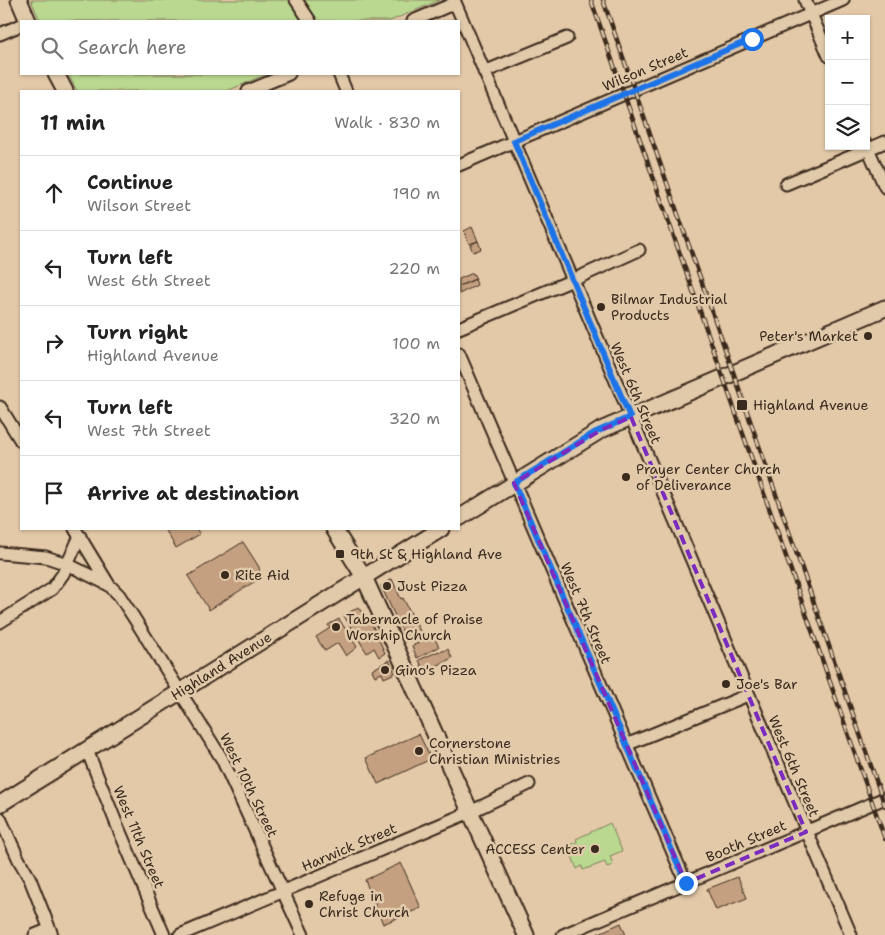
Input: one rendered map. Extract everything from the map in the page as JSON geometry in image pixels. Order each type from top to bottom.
[{"type":"main road","points":[[19,0],[28,20]]},
{"type":"main road","points":[[57,75],[64,90]]},
{"type":"main road","points":[[460,517],[594,433],[885,308]]},
{"type":"main road","points":[[335,530],[364,577],[526,935]]},
{"type":"main road","name":"Highland Avenue","points":[[0,804],[440,530]]},
{"type":"street","points":[[296,0],[309,20]]},
{"type":"street","points":[[805,0],[825,47]]},
{"type":"street","name":"Wilson Street","points":[[460,164],[843,0]]},
{"type":"street","points":[[415,20],[455,1]]},
{"type":"street","name":"West 6th Street","points":[[455,1],[851,935]]},
{"type":"street","points":[[0,34],[20,25]]},
{"type":"street","points":[[484,72],[567,38]]},
{"type":"street","points":[[250,90],[287,75]]},
{"type":"street","points":[[339,75],[346,90]]},
{"type":"street","points":[[870,146],[885,142]]},
{"type":"street","points":[[786,184],[860,150]]},
{"type":"street","points":[[868,150],[885,187]]},
{"type":"street","points":[[460,328],[639,250]]},
{"type":"street","name":"West 7th Street","points":[[460,356],[686,883]]},
{"type":"street","points":[[0,406],[20,439]]},
{"type":"street","points":[[0,622],[52,588],[67,564],[78,532]]},
{"type":"street","name":"West 10th Street","points":[[78,532],[108,585],[119,595],[222,759],[303,935]]},
{"type":"street","points":[[0,552],[46,556],[67,564],[108,585]]},
{"type":"street","points":[[626,745],[748,695]]},
{"type":"street","name":"West 11th Street","points":[[87,750],[164,935]]},
{"type":"street","name":"Harwick Street","points":[[180,935],[470,812],[529,784]]},
{"type":"street","name":"Booth Street","points":[[563,935],[885,798]]},
{"type":"street","points":[[0,818],[30,879],[51,932],[34,935]]},
{"type":"highlighted area","points":[[631,417],[806,832],[686,883],[514,483],[601,430]]},
{"type":"green space","points":[[31,0],[440,0],[392,20],[40,20]]},
{"type":"green space","points":[[69,75],[265,75],[229,90],[76,90]]},
{"type":"green space","name":"ACCESS Center","points":[[610,823],[622,851],[610,856],[613,865],[607,867],[605,862],[583,870],[582,866],[577,869],[568,846],[577,842],[576,839]]},
{"type":"building","points":[[472,227],[478,241],[469,244],[464,231]]},
{"type":"building","points":[[478,241],[481,249],[473,252],[470,245]]},
{"type":"building","points":[[473,273],[476,279],[460,286],[460,279]]},
{"type":"building","points":[[475,279],[477,285],[460,294],[460,286]]},
{"type":"building","points":[[166,530],[197,530],[200,534],[176,548]]},
{"type":"building","name":"Rite Aid","points":[[243,542],[259,567],[260,576],[257,580],[209,610],[188,576]]},
{"type":"building","points":[[392,579],[401,599],[403,598],[420,631],[406,639],[381,586]]},
{"type":"building","points":[[358,607],[369,623],[371,622],[385,653],[379,657],[374,648],[367,653],[344,616]]},
{"type":"building","points":[[339,619],[357,647],[346,656],[338,643],[325,651],[316,637],[330,628],[328,625]]},
{"type":"building","points":[[433,635],[439,647],[417,658],[412,646]]},
{"type":"building","points":[[448,649],[452,658],[424,672],[419,660]]},
{"type":"building","points":[[389,660],[395,673],[384,678],[382,673],[375,676],[372,670]]},
{"type":"building","points":[[419,734],[431,759],[378,784],[366,758]]},
{"type":"building","points":[[401,863],[421,908],[383,924],[365,880]]},
{"type":"building","points":[[738,877],[747,898],[716,910],[707,889]]},
{"type":"building","points":[[621,923],[626,935],[595,935]]},
{"type":"railway","points":[[591,0],[885,839]]},
{"type":"railway","points":[[603,0],[885,806]]},
{"type":"place","name":"Bilmar Industrial Products","points":[[601,307]]},
{"type":"place","name":"Peter's Market","points":[[868,336]]},
{"type":"place","name":"Highland Avenue","points":[[742,405]]},
{"type":"place","name":"Prayer Center Church of Deliverance","points":[[626,477]]},
{"type":"place","name":"9th St & Highland Ave","points":[[340,554]]},
{"type":"place","name":"Rite Aid","points":[[225,575]]},
{"type":"place","name":"Just Pizza","points":[[387,586]]},
{"type":"place","name":"Tabernacle of Praise Worship Church","points":[[336,627]]},
{"type":"place","name":"Gino's Pizza","points":[[385,670]]},
{"type":"place","name":"Joe's Bar","points":[[726,684]]},
{"type":"place","name":"Cornerstone Christian Ministries","points":[[419,751]]},
{"type":"place","name":"ACCESS Center","points":[[595,849]]},
{"type":"place","name":"Refuge in Christ Church","points":[[309,904]]},
{"type":"route","points":[[686,883],[514,483],[594,433],[630,417],[514,141],[752,39]]}]
